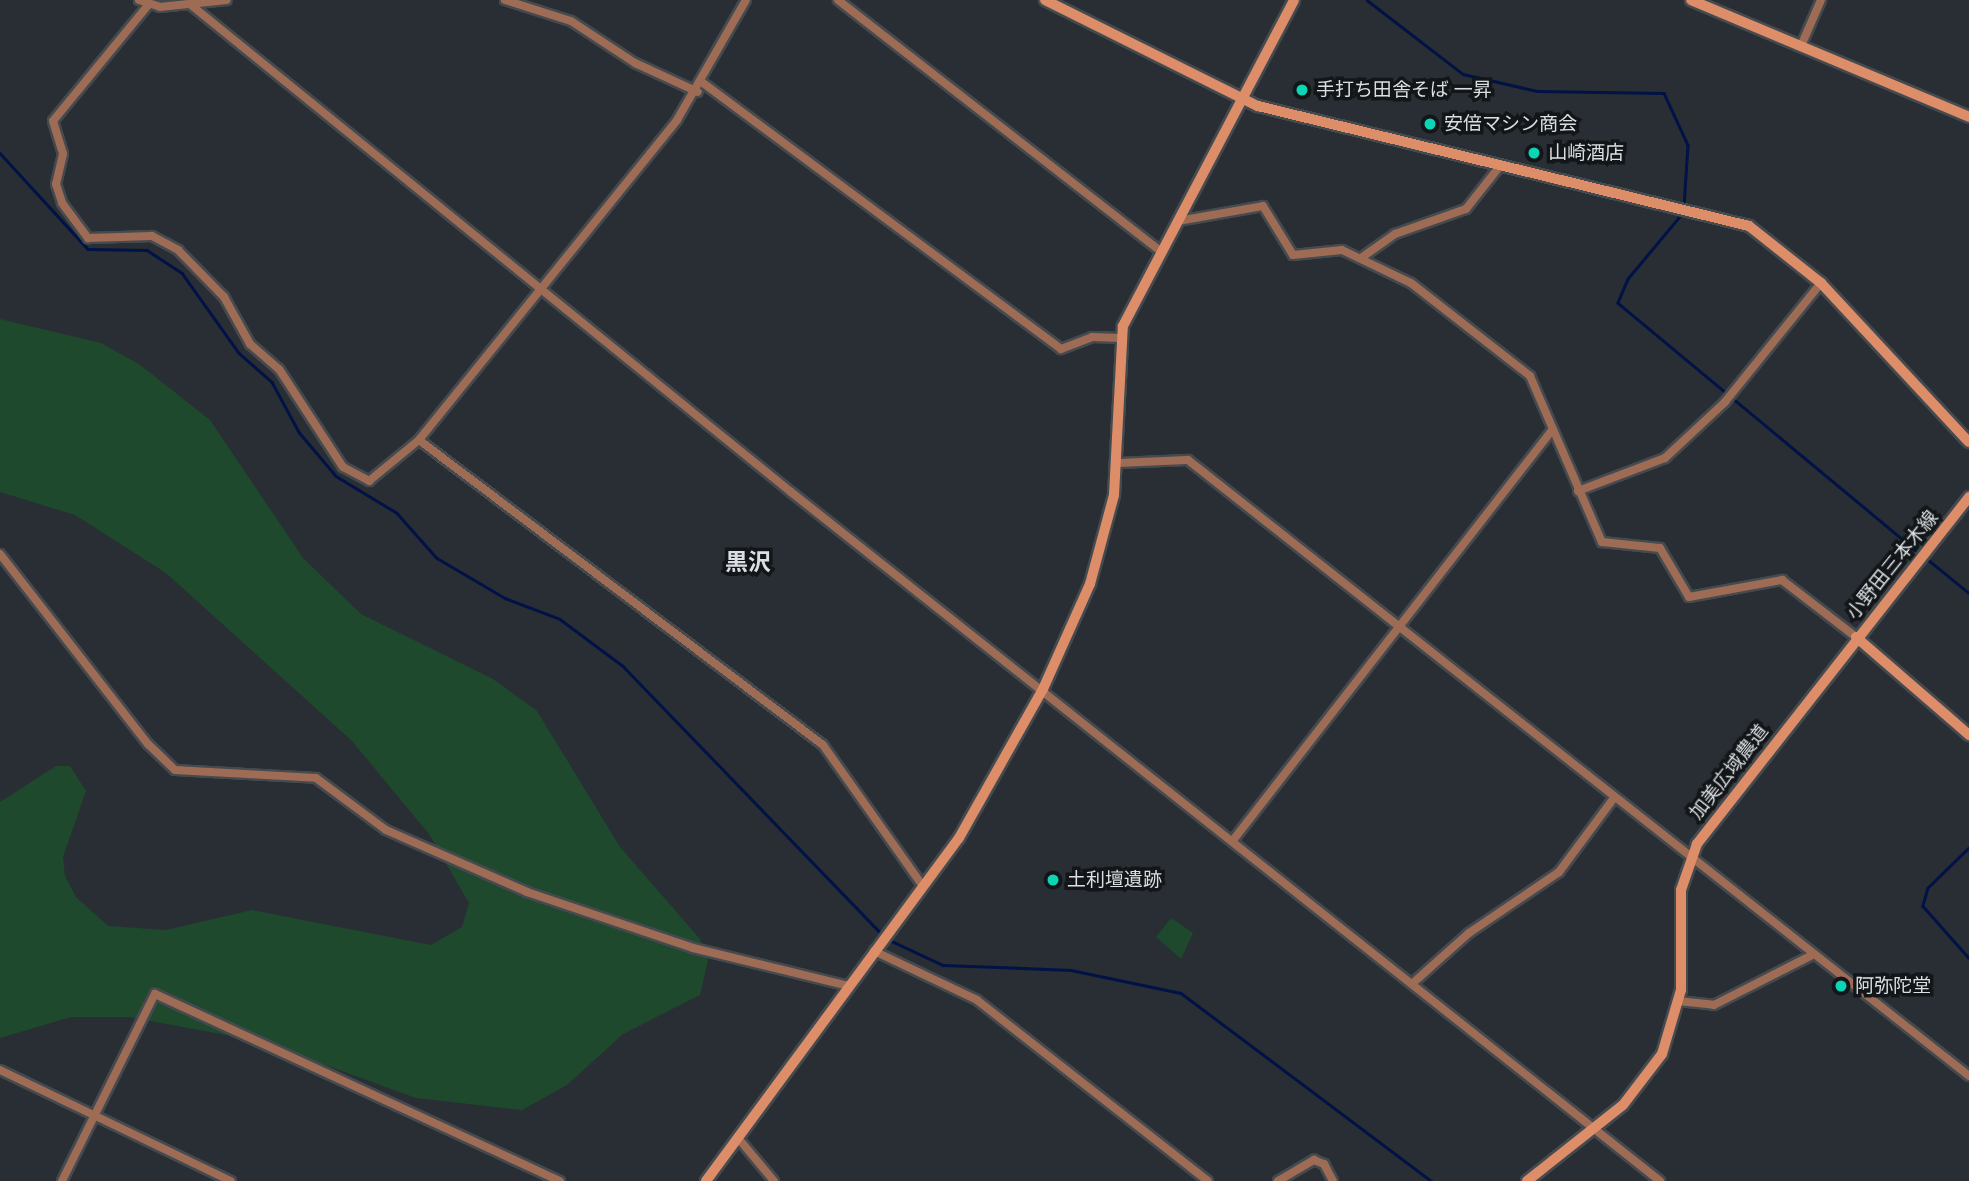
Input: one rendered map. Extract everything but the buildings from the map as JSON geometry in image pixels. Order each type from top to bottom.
[{"type":"street","points":[[139,0],[149,4],[191,5],[227,0]]},
{"type":"street","points":[[505,0],[571,21],[635,64],[698,92]]},
{"type":"street","points":[[149,4],[51,127],[63,154],[56,184],[68,213],[88,238],[152,236],[178,250],[224,297],[250,344],[279,369],[354,476],[369,481],[384,474],[419,440],[698,92],[746,0]]},
{"type":"street","points":[[838,0],[1162,252]]},
{"type":"street","points":[[1045,0],[1258,106],[1684,208],[1761,232],[1821,283],[1969,442]]},
{"type":"street","points":[[706,1181],[977,811],[1043,689],[1090,584],[1117,463],[1119,338],[1294,0]]},
{"type":"street","points":[[1692,0],[1969,117]]},
{"type":"street","points":[[1801,46],[1821,0]]},
{"type":"street","points":[[191,5],[1660,1181]]},
{"type":"street","points":[[703,83],[1061,349],[1092,337],[1119,338]]},
{"type":"street","points":[[1361,258],[1395,234],[1466,209],[1500,166]]},
{"type":"street","points":[[1178,221],[1263,206],[1293,255],[1335,250],[1361,258],[1444,304],[1530,376],[1602,542],[1660,548],[1689,597],[1777,578],[1856,637]]},
{"type":"street","points":[[1578,491],[1665,458],[1725,402],[1821,283]]},
{"type":"street","points":[[1234,839],[1553,429]]},
{"type":"street","points":[[419,440],[823,746],[923,886]]},
{"type":"street","points":[[1117,463],[1188,460],[1690,859],[1969,1076]]},
{"type":"street","name":"小野田三本木線","points":[[1969,497],[1856,637],[1969,734]]},
{"type":"street","points":[[0,554],[148,744],[175,769],[316,778],[386,830],[527,892],[693,948],[849,986]]},
{"type":"street","name":"加美広域農道","points":[[1527,1181],[1594,1129],[1644,1082],[1662,1054],[1678,1001],[1681,890],[1690,859],[1717,812],[1856,637]]},
{"type":"street","points":[[1413,983],[1469,933],[1559,872],[1614,798]]},
{"type":"street","points":[[876,948],[977,1000],[1208,1181]]},
{"type":"street","points":[[1678,1001],[1714,1005],[1812,955]]},
{"type":"street","points":[[62,1181],[155,994],[560,1181]]},
{"type":"street","points":[[0,1070],[230,1181]]},
{"type":"street","points":[[738,1138],[774,1181]]},
{"type":"street","points":[[1278,1181],[1314,1160],[1324,1164],[1333,1181]]},
{"type":"green space","points":[[0,319],[101,343],[139,364],[210,420],[303,558],[361,614],[493,679],[537,711],[620,847],[700,939],[708,960],[700,995],[623,1034],[567,1085],[522,1110],[416,1098],[259,1041],[129,1017],[71,1017],[0,1038],[0,802],[56,766],[70,766],[86,791],[63,857],[65,876],[76,897],[108,926],[166,930],[252,910],[431,945],[462,927],[469,903],[429,834],[352,741],[166,573],[75,515],[0,492]]},
{"type":"green space","points":[[1171,918],[1193,933],[1181,959],[1156,937]]},
{"type":"waterway","points":[[1367,0],[1463,74],[1537,91],[1664,93],[1688,145],[1684,207]]},
{"type":"waterway","points":[[0,153],[88,249],[147,250],[182,273],[239,353],[272,382],[299,432],[336,476],[397,513],[437,558],[505,598],[560,619],[623,666],[882,934]]},
{"type":"waterway","points":[[1683,213],[1628,279],[1618,303],[1920,554]]},
{"type":"waterway","points":[[1926,558],[1969,593]]},
{"type":"waterway","points":[[1969,848],[1928,888],[1923,906],[1969,958]]},
{"type":"waterway","points":[[887,939],[943,965],[1071,970],[1181,993],[1431,1181]]},
{"type":"place","name":"手打ち田舎そば 一昇","points":[[1302,90]]},
{"type":"place","name":"安倍マシン商会","points":[[1430,124]]},
{"type":"place","name":"山崎酒店","points":[[1534,153]]},
{"type":"place","name":"土利壇遺跡","points":[[1053,880]]},
{"type":"place","name":"阿弥陀堂","points":[[1841,986]]},
{"type":"district","name":"黒沢","points":[[748,562]]}]
